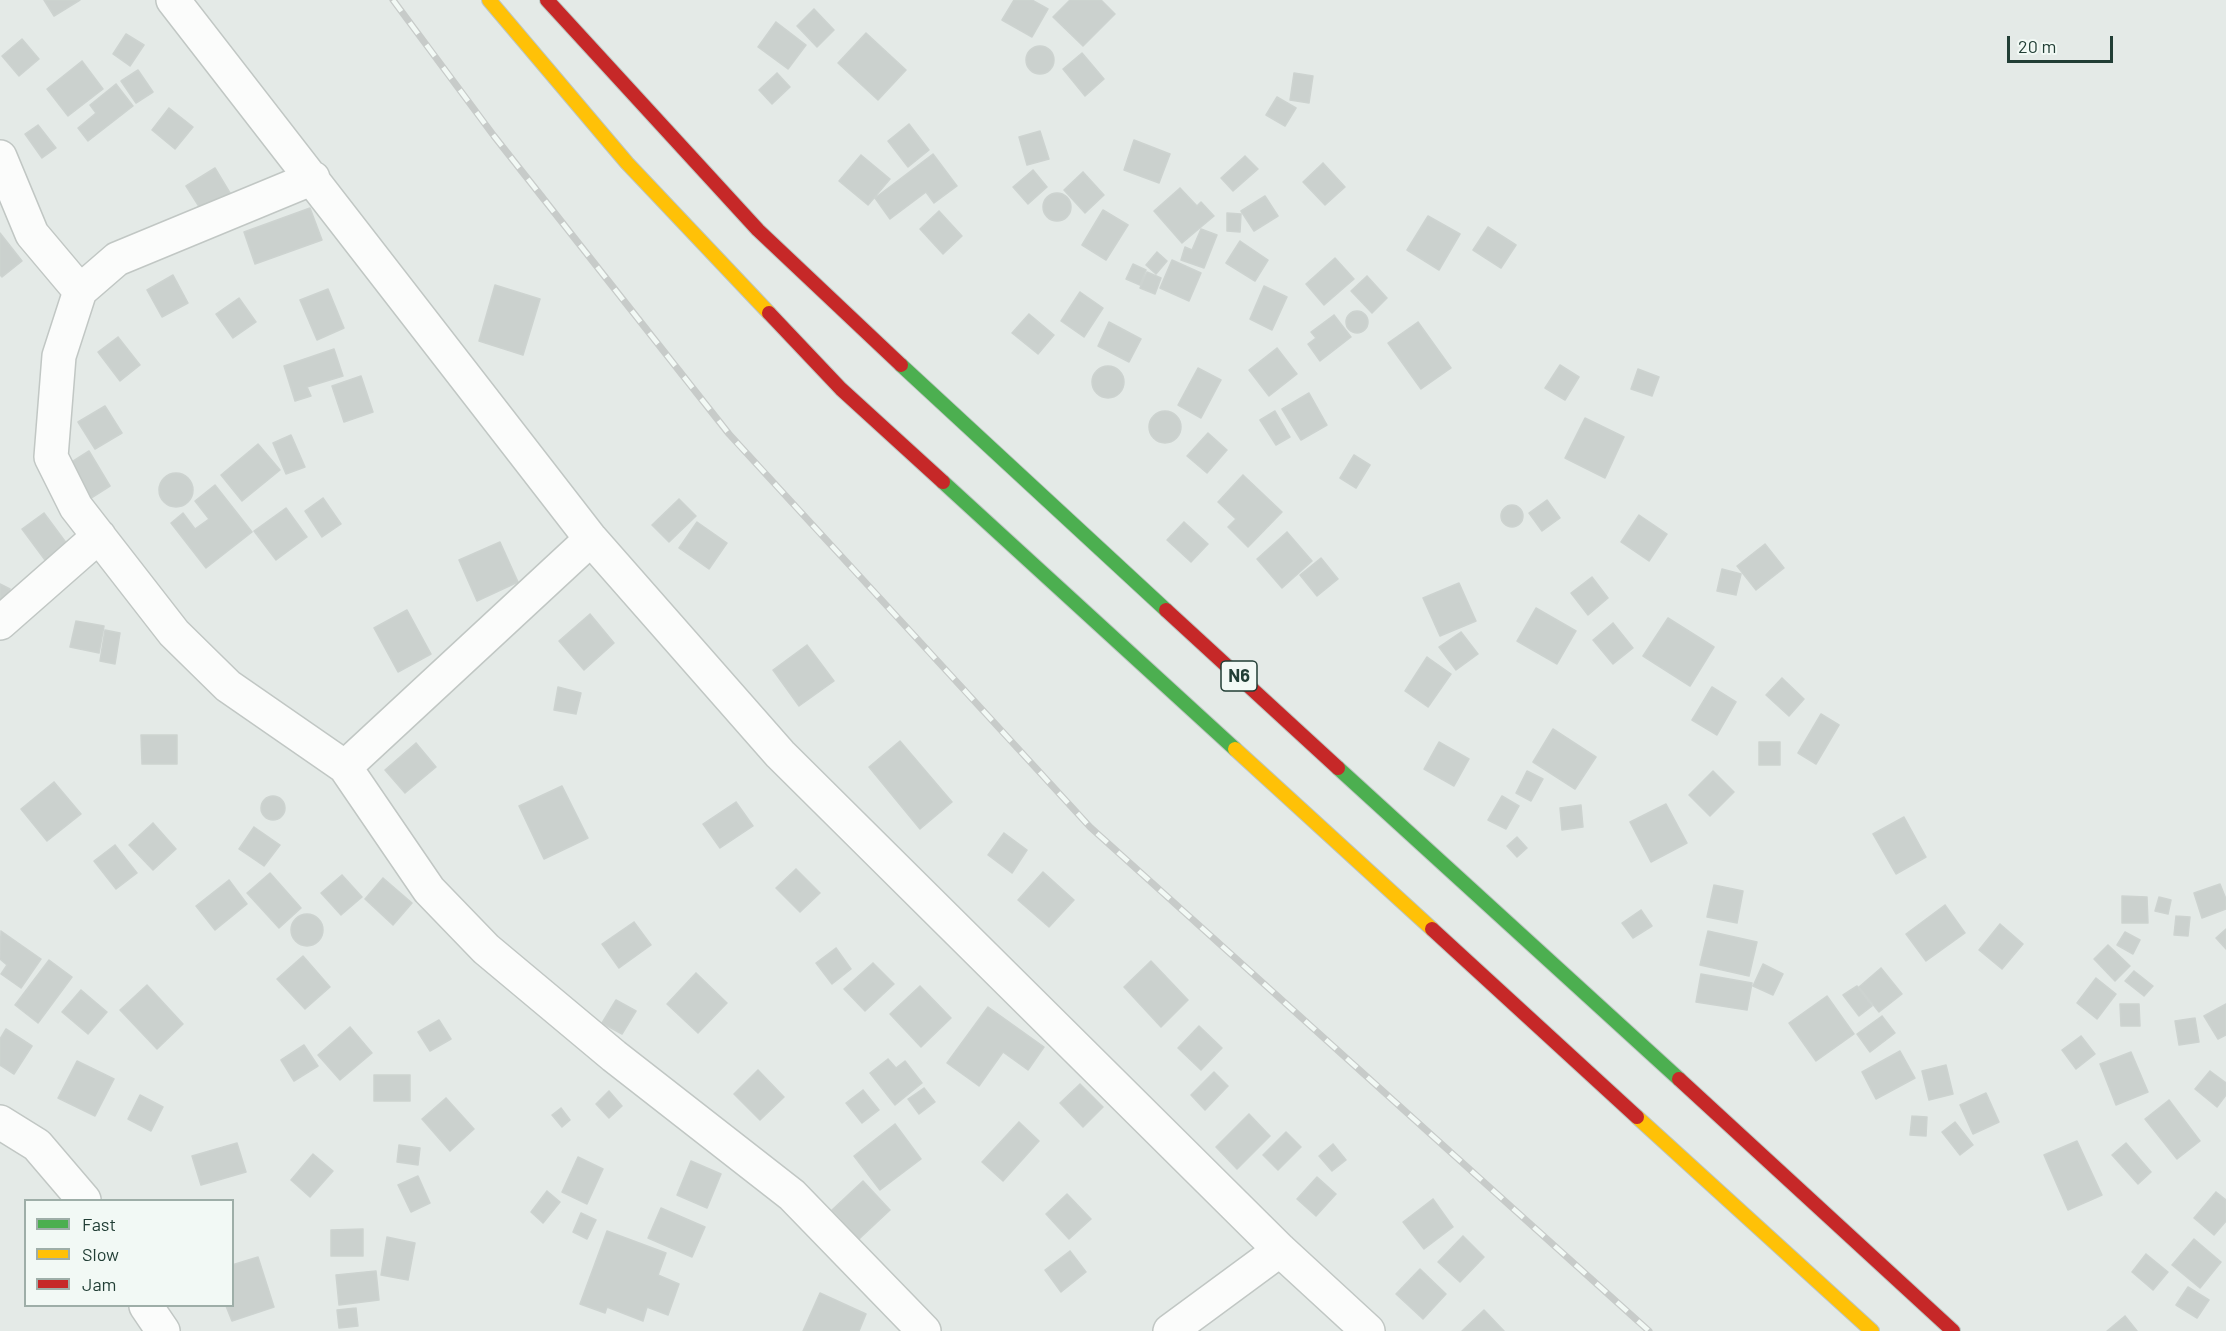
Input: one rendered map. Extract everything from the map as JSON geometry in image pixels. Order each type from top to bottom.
[{"type":"highway","points":[[489,0],[627,163],[841,389],[1872,1331]]},
{"type":"highway","name":"N6","points":[[547,0],[758,230],[947,409],[1953,1331]]},
{"type":"street","points":[[173,0],[591,539],[780,754],[1280,1250],[1368,1331]]},
{"type":"street","points":[[0,156],[32,234],[80,291]]},
{"type":"street","points":[[313,178],[117,259],[80,291],[59,356],[51,457],[76,507],[174,633],[228,686],[345,767],[429,890],[486,949],[614,1056],[792,1195],[924,1331]]},
{"type":"street","points":[[0,623],[99,536]]},
{"type":"street","points":[[345,767],[591,539]]},
{"type":"street","points":[[0,1122],[37,1145],[83,1199]]},
{"type":"street","points":[[1170,1331],[1280,1250]]},
{"type":"street","points":[[147,1307],[163,1331]]},
{"type":"building","points":[[44,0],[80,0],[54,16]]},
{"type":"building","points":[[1014,0],[1032,0],[1048,9],[1032,37],[1002,20]]},
{"type":"building","points":[[1070,0],[1101,0],[1115,14],[1083,46],[1053,17]]},
{"type":"building","points":[[814,9],[834,30],[817,47],[797,26]]},
{"type":"building","points":[[776,22],[806,45],[788,69],[758,47]]},
{"type":"building","points":[[866,33],[906,70],[878,100],[838,63]]},
{"type":"building","points":[[126,34],[144,45],[130,66],[113,54]]},
{"type":"building","points":[[22,39],[39,59],[19,76],[2,56]]},
{"type":"building","points":[[1040,46],[1050,50],[1054,60],[1050,70],[1040,74],[1030,70],[1026,60],[1030,50]]},
{"type":"building","points":[[1082,53],[1104,79],[1085,96],[1063,69]]},
{"type":"building","points":[[82,61],[103,89],[68,116],[47,89]]},
{"type":"building","points":[[138,70],[153,92],[136,103],[121,81]]},
{"type":"building","points":[[777,73],[790,87],[772,104],[759,90]]},
{"type":"building","points":[[1294,73],[1313,76],[1309,103],[1290,100]]},
{"type":"building","points":[[116,84],[133,106],[88,141],[78,128],[96,113],[90,105]]},
{"type":"building","points":[[1277,97],[1296,108],[1285,126],[1266,115]]},
{"type":"building","points":[[169,108],[193,127],[175,149],[152,130]]},
{"type":"building","points":[[909,124],[929,150],[908,167],[888,141]]},
{"type":"building","points":[[38,125],[56,148],[42,158],[25,134]]},
{"type":"building","points":[[1040,131],[1049,159],[1027,165],[1019,137]]},
{"type":"building","points":[[1134,140],[1170,154],[1159,183],[1124,170]]},
{"type":"building","points":[[933,154],[957,186],[934,203],[926,192],[890,219],[875,198]]},
{"type":"building","points":[[861,155],[890,179],[868,205],[839,181]]},
{"type":"building","points":[[1245,156],[1258,169],[1233,191],[1221,178]]},
{"type":"building","points":[[1323,163],[1345,187],[1325,205],[1303,182]]},
{"type":"building","points":[[215,168],[233,198],[205,216],[186,186]]},
{"type":"building","points":[[1033,170],[1047,187],[1028,204],[1013,187]]},
{"type":"building","points":[[1083,172],[1104,195],[1085,213],[1064,190]]},
{"type":"building","points":[[1180,188],[1197,206],[1201,202],[1214,216],[1182,243],[1154,211]]},
{"type":"building","points":[[1057,193],[1067,197],[1071,207],[1067,217],[1057,221],[1047,217],[1043,207],[1047,197]]},
{"type":"building","points":[[1265,196],[1278,216],[1254,231],[1241,211]]},
{"type":"building","points":[[310,208],[322,240],[255,264],[244,232]]},
{"type":"building","points":[[1103,210],[1128,225],[1106,260],[1082,245]]},
{"type":"building","points":[[939,211],[962,236],[943,254],[920,229]]},
{"type":"building","points":[[1227,213],[1241,214],[1240,232],[1227,231]]},
{"type":"building","points":[[1428,216],[1460,234],[1439,270],[1407,250]]},
{"type":"building","points":[[1488,227],[1516,245],[1501,268],[1473,250]]},
{"type":"building","points":[[1201,229],[1217,235],[1204,268],[1181,260],[1185,247],[1192,250]]},
{"type":"building","points":[[0,233],[22,261],[2,277],[0,275]]},
{"type":"building","points":[[1240,241],[1268,260],[1255,281],[1226,263]]},
{"type":"building","points":[[1157,252],[1167,261],[1156,274],[1146,265]]},
{"type":"building","points":[[1335,258],[1354,279],[1324,305],[1306,284]]},
{"type":"building","points":[[1172,260],[1201,273],[1189,301],[1160,288]]},
{"type":"building","points":[[1133,264],[1146,270],[1140,285],[1126,279]]},
{"type":"building","points":[[1147,272],[1161,278],[1155,294],[1140,288]]},
{"type":"building","points":[[173,275],[188,303],[162,317],[147,290]]},
{"type":"building","points":[[1367,276],[1387,298],[1372,313],[1351,291]]},
{"type":"building","points":[[495,285],[540,299],[523,355],[479,341]]},
{"type":"building","points":[[1264,286],[1287,297],[1272,330],[1250,319]]},
{"type":"building","points":[[328,289],[344,328],[317,340],[300,300]]},
{"type":"building","points":[[1080,292],[1103,308],[1084,337],[1061,321]]},
{"type":"building","points":[[239,298],[256,322],[233,338],[216,314]]},
{"type":"building","points":[[1357,311],[1365,314],[1368,322],[1365,330],[1357,333],[1349,330],[1346,322],[1349,314]]},
{"type":"building","points":[[1029,314],[1054,335],[1038,354],[1012,333]]},
{"type":"building","points":[[1334,315],[1351,337],[1320,361],[1308,344],[1316,338],[1311,332]]},
{"type":"building","points":[[1109,322],[1141,339],[1129,362],[1098,346]]},
{"type":"building","points":[[1418,322],[1451,368],[1421,389],[1388,343]]},
{"type":"building","points":[[118,337],[140,365],[120,381],[98,352]]},
{"type":"building","points":[[1277,348],[1297,374],[1269,396],[1249,370]]},
{"type":"building","points":[[334,349],[343,376],[307,387],[311,396],[295,401],[284,366]]},
{"type":"building","points":[[1560,365],[1579,377],[1565,400],[1545,388]]},
{"type":"building","points":[[1108,366],[1119,371],[1124,382],[1119,393],[1108,398],[1097,393],[1092,382],[1097,371]]},
{"type":"building","points":[[1198,368],[1221,380],[1201,418],[1178,405]]},
{"type":"building","points":[[1638,369],[1659,377],[1652,396],[1631,389]]},
{"type":"building","points":[[361,376],[373,412],[344,422],[332,386]]},
{"type":"building","points":[[1309,393],[1327,425],[1301,440],[1282,409]]},
{"type":"building","points":[[105,406],[122,433],[95,449],[78,422]]},
{"type":"building","points":[[1165,411],[1176,416],[1181,427],[1176,438],[1165,443],[1154,438],[1149,427],[1154,416]]},
{"type":"building","points":[[1275,411],[1290,437],[1276,445],[1260,420]]},
{"type":"building","points":[[1585,418],[1624,437],[1605,478],[1565,458]]},
{"type":"building","points":[[1208,433],[1227,450],[1207,473],[1187,456]]},
{"type":"building","points":[[291,435],[305,467],[286,474],[273,443]]},
{"type":"building","points":[[258,444],[280,470],[242,501],[221,475]]},
{"type":"building","points":[[89,451],[110,486],[88,500],[67,465]]},
{"type":"building","points":[[1354,455],[1370,465],[1356,488],[1340,478]]},
{"type":"building","points":[[176,473],[188,478],[193,490],[188,502],[176,507],[164,502],[159,490],[164,478]]},
{"type":"building","points":[[1243,475],[1282,512],[1248,547],[1228,527],[1236,519],[1218,502]]},
{"type":"building","points":[[215,485],[252,532],[206,568],[171,523],[183,513],[195,529],[209,519],[195,501]]},
{"type":"building","points":[[323,498],[341,524],[322,537],[305,511]]},
{"type":"building","points":[[679,499],[696,516],[669,542],[652,525]]},
{"type":"building","points":[[1547,500],[1560,518],[1542,531],[1529,513]]},
{"type":"building","points":[[1512,505],[1520,508],[1523,516],[1520,524],[1512,527],[1504,524],[1501,516],[1504,508]]},
{"type":"building","points":[[286,508],[307,537],[276,560],[254,531]]},
{"type":"building","points":[[44,513],[70,548],[48,564],[22,529]]},
{"type":"building","points":[[1639,515],[1667,534],[1649,561],[1621,542]]},
{"type":"building","points":[[697,522],[727,543],[709,569],[679,548]]},
{"type":"building","points":[[1184,522],[1208,544],[1191,562],[1167,540]]},
{"type":"building","points":[[1287,532],[1312,561],[1282,588],[1257,559]]},
{"type":"building","points":[[500,542],[518,582],[477,601],[459,560]]},
{"type":"building","points":[[1765,544],[1784,568],[1756,590],[1737,566]]},
{"type":"building","points":[[1321,558],[1338,579],[1317,596],[1300,575]]},
{"type":"building","points":[[1722,569],[1741,574],[1736,595],[1717,591]]},
{"type":"building","points":[[1592,577],[1608,598],[1588,615],[1571,593]]},
{"type":"building","points":[[1459,583],[1476,621],[1440,636],[1423,598]]},
{"type":"building","points":[[0,584],[10,589],[0,608]]},
{"type":"building","points":[[1536,608],[1576,631],[1557,664],[1517,641]]},
{"type":"building","points":[[407,610],[431,654],[398,672],[374,628]]},
{"type":"building","points":[[590,614],[614,643],[584,670],[559,641]]},
{"type":"building","points":[[1668,618],[1714,647],[1690,686],[1643,656]]},
{"type":"building","points":[[76,621],[104,626],[99,653],[70,647]]},
{"type":"building","points":[[1613,623],[1633,648],[1613,664],[1593,640]]},
{"type":"building","points":[[105,630],[120,633],[115,664],[100,661]]},
{"type":"building","points":[[1461,632],[1478,654],[1456,670],[1439,647]]},
{"type":"building","points":[[807,645],[834,681],[799,706],[773,670]]},
{"type":"building","points":[[1427,657],[1451,674],[1428,707],[1405,691]]},
{"type":"building","points":[[1782,678],[1804,699],[1789,716],[1766,695]]},
{"type":"building","points":[[558,687],[581,693],[576,714],[554,710]]},
{"type":"building","points":[[1712,687],[1736,702],[1717,735],[1692,720]]},
{"type":"building","points":[[1821,714],[1839,725],[1816,764],[1798,753]]},
{"type":"building","points":[[1553,729],[1596,757],[1575,789],[1533,762]]},
{"type":"building","points":[[141,735],[177,735],[177,764],[142,764]]},
{"type":"building","points":[[900,741],[952,802],[920,829],[869,767]]},
{"type":"building","points":[[1439,742],[1469,759],[1454,786],[1424,769]]},
{"type":"building","points":[[1759,742],[1780,742],[1780,765],[1759,765]]},
{"type":"building","points":[[416,743],[436,767],[405,793],[385,770]]},
{"type":"building","points":[[1527,771],[1543,779],[1531,801],[1516,793]]},
{"type":"building","points":[[1713,771],[1734,792],[1710,816],[1689,795]]},
{"type":"building","points":[[54,782],[81,814],[47,841],[21,809]]},
{"type":"building","points":[[562,786],[588,838],[544,859],[519,806]]},
{"type":"building","points":[[273,796],[282,799],[285,808],[282,817],[273,820],[264,817],[261,808],[264,799]]},
{"type":"building","points":[[1502,796],[1519,806],[1506,829],[1488,820]]},
{"type":"building","points":[[736,802],[753,826],[720,848],[703,824]]},
{"type":"building","points":[[1666,804],[1687,843],[1651,862],[1630,822]]},
{"type":"building","points":[[1581,805],[1583,827],[1562,830],[1560,808]]},
{"type":"building","points":[[1904,817],[1926,857],[1896,874],[1873,834]]},
{"type":"building","points":[[153,823],[176,849],[153,870],[129,845]]},
{"type":"building","points":[[254,827],[280,845],[264,866],[239,849]]},
{"type":"building","points":[[1004,833],[1027,850],[1012,873],[988,855]]},
{"type":"building","points":[[1517,837],[1527,848],[1517,857],[1507,846]]},
{"type":"building","points":[[115,845],[137,873],[116,889],[94,861]]},
{"type":"building","points":[[796,869],[820,893],[800,912],[776,888]]},
{"type":"building","points":[[1043,872],[1074,900],[1049,927],[1018,900]]},
{"type":"building","points":[[270,873],[301,908],[279,928],[247,893]]},
{"type":"building","points":[[342,875],[362,897],[341,915],[321,893]]},
{"type":"building","points":[[383,878],[412,903],[393,925],[365,899]]},
{"type":"building","points":[[229,880],[247,904],[215,930],[196,906]]},
{"type":"building","points":[[2220,884],[2226,899],[2226,909],[2202,918],[2194,893]]},
{"type":"building","points":[[1714,885],[1743,891],[1737,923],[1707,917]]},
{"type":"building","points":[[2122,896],[2147,897],[2148,923],[2122,923]]},
{"type":"building","points":[[2159,897],[2171,900],[2168,914],[2155,911]]},
{"type":"building","points":[[1945,905],[1965,933],[1926,961],[1906,934]]},
{"type":"building","points":[[1641,910],[1652,926],[1633,938],[1622,923]]},
{"type":"building","points":[[307,914],[319,918],[323,930],[319,942],[307,946],[295,942],[291,930],[295,918]]},
{"type":"building","points":[[2176,916],[2190,917],[2188,936],[2174,935]]},
{"type":"building","points":[[634,922],[651,945],[619,968],[602,944]]},
{"type":"building","points":[[2000,924],[2023,944],[2002,969],[1979,950]]},
{"type":"building","points":[[2226,929],[2226,949],[2216,938]]},
{"type":"building","points":[[1,931],[41,959],[21,988],[1,974],[7,965],[0,959]]},
{"type":"building","points":[[1708,931],[1757,942],[1749,976],[1700,965]]},
{"type":"building","points":[[2125,932],[2140,940],[2133,954],[2117,945]]},
{"type":"building","points":[[2108,945],[2130,966],[2115,981],[2094,959]]},
{"type":"building","points":[[836,948],[851,969],[832,984],[816,963]]},
{"type":"building","points":[[303,956],[330,987],[305,1009],[277,979]]},
{"type":"building","points":[[49,960],[72,977],[38,1023],[15,1005]]},
{"type":"building","points":[[1151,961],[1188,1000],[1161,1027],[1124,987]]},
{"type":"building","points":[[873,963],[894,984],[865,1011],[844,989]]},
{"type":"building","points":[[1763,964],[1783,974],[1773,995],[1753,986]]},
{"type":"building","points":[[1881,968],[1902,994],[1879,1012],[1859,987]]},
{"type":"building","points":[[2134,971],[2153,986],[2144,996],[2125,981]]},
{"type":"building","points":[[696,973],[727,1003],[698,1033],[667,1004]]},
{"type":"building","points":[[1701,974],[1752,983],[1747,1010],[1696,1002]]},
{"type":"building","points":[[2096,978],[2116,994],[2097,1019],[2077,1003]]},
{"type":"building","points":[[147,985],[183,1024],[157,1049],[120,1010]]},
{"type":"building","points":[[920,986],[951,1018],[921,1047],[890,1014]]},
{"type":"building","points":[[1857,986],[1872,1006],[1859,1016],[1843,995]]},
{"type":"building","points":[[81,990],[107,1012],[88,1034],[62,1012]]},
{"type":"building","points":[[1827,996],[1854,1034],[1816,1061],[1789,1023]]},
{"type":"building","points":[[616,1000],[636,1011],[622,1034],[602,1023]]},
{"type":"building","points":[[2120,1004],[2139,1004],[2140,1026],[2121,1026]]},
{"type":"building","points":[[2226,1004],[2226,1035],[2218,1039],[2204,1016]]},
{"type":"building","points":[[988,1007],[1044,1047],[1028,1070],[1003,1052],[979,1086],[947,1063]]},
{"type":"building","points":[[1882,1016],[1895,1033],[1870,1052],[1857,1034]]},
{"type":"building","points":[[2195,1018],[2199,1042],[2179,1045],[2175,1021]]},
{"type":"building","points":[[439,1020],[451,1039],[430,1051],[418,1032]]},
{"type":"building","points":[[1199,1026],[1222,1048],[1201,1070],[1178,1048]]},
{"type":"building","points":[[350,1027],[372,1053],[340,1080],[318,1055]]},
{"type":"building","points":[[6,1029],[32,1046],[14,1074],[0,1065],[0,1039]]},
{"type":"building","points":[[2081,1036],[2095,1054],[2076,1069],[2062,1050]]},
{"type":"building","points":[[304,1045],[318,1066],[294,1081],[281,1060]]},
{"type":"building","points":[[1900,1051],[1915,1078],[1876,1099],[1862,1072]]},
{"type":"building","points":[[2131,1052],[2148,1092],[2116,1105],[2100,1064]]},
{"type":"building","points":[[888,1059],[896,1068],[905,1061],[922,1083],[895,1105],[870,1073]]},
{"type":"building","points":[[77,1061],[114,1079],[95,1116],[58,1098]]},
{"type":"building","points":[[1946,1065],[1953,1094],[1929,1100],[1922,1071]]},
{"type":"building","points":[[758,1070],[784,1097],[760,1120],[734,1094]]},
{"type":"building","points":[[2210,1071],[2226,1083],[2226,1095],[2217,1107],[2195,1089]]},
{"type":"building","points":[[1214,1072],[1228,1086],[1205,1110],[1191,1095]]},
{"type":"building","points":[[374,1075],[410,1075],[410,1101],[374,1101]]},
{"type":"building","points":[[1080,1084],[1103,1107],[1083,1127],[1060,1103]]},
{"type":"building","points":[[924,1088],[935,1102],[919,1114],[908,1099]]},
{"type":"building","points":[[863,1090],[879,1110],[862,1123],[846,1103]]},
{"type":"building","points":[[609,1091],[622,1106],[609,1118],[596,1104]]},
{"type":"building","points":[[1986,1093],[1999,1122],[1973,1134],[1960,1105]]},
{"type":"building","points":[[140,1095],[163,1107],[151,1131],[128,1119]]},
{"type":"building","points":[[446,1098],[474,1129],[450,1151],[422,1119]]},
{"type":"building","points":[[2169,1100],[2200,1141],[2177,1159],[2145,1119]]},
{"type":"building","points":[[561,1108],[570,1120],[562,1127],[552,1115]]},
{"type":"building","points":[[1249,1114],[1270,1136],[1237,1169],[1216,1147]]},
{"type":"building","points":[[1912,1116],[1927,1117],[1926,1136],[1910,1135]]},
{"type":"building","points":[[1019,1122],[1039,1141],[1003,1181],[982,1162]]},
{"type":"building","points":[[1955,1122],[1973,1145],[1960,1155],[1942,1132]]},
{"type":"building","points":[[895,1124],[921,1159],[880,1190],[854,1156]]},
{"type":"building","points":[[1286,1132],[1301,1147],[1278,1170],[1263,1155]]},
{"type":"building","points":[[2077,1141],[2102,1195],[2068,1210],[2044,1155]]},
{"type":"building","points":[[237,1143],[246,1172],[201,1185],[192,1156]]},
{"type":"building","points":[[2126,1143],[2151,1172],[2138,1184],[2112,1155]]},
{"type":"building","points":[[1333,1144],[1346,1160],[1332,1171],[1319,1156]]},
{"type":"building","points":[[399,1145],[420,1148],[418,1165],[397,1162]]},
{"type":"building","points":[[313,1154],[333,1171],[310,1197],[291,1180]]},
{"type":"building","points":[[578,1157],[603,1169],[587,1204],[562,1192]]},
{"type":"building","points":[[691,1161],[721,1174],[707,1208],[677,1195]]},
{"type":"building","points":[[418,1176],[430,1203],[411,1212],[398,1185]]},
{"type":"building","points":[[1317,1177],[1336,1194],[1316,1216],[1297,1199]]},
{"type":"building","points":[[863,1181],[890,1210],[859,1239],[832,1210]]},
{"type":"building","points":[[547,1191],[560,1202],[543,1223],[531,1212]]},
{"type":"building","points":[[2216,1192],[2226,1200],[2226,1221],[2214,1235],[2194,1218]]},
{"type":"building","points":[[1067,1194],[1091,1219],[1069,1239],[1046,1214]]},
{"type":"building","points":[[1433,1199],[1453,1227],[1424,1249],[1403,1222]]},
{"type":"building","points":[[661,1208],[705,1227],[692,1257],[648,1238]]},
{"type":"building","points":[[581,1213],[596,1220],[587,1239],[573,1232]]},
{"type":"building","points":[[363,1229],[363,1256],[331,1256],[331,1230]]},
{"type":"building","points":[[607,1231],[666,1253],[658,1275],[679,1284],[668,1315],[647,1307],[643,1321],[607,1307],[605,1313],[580,1304]]},
{"type":"building","points":[[1463,1236],[1484,1257],[1460,1282],[1438,1262]]},
{"type":"building","points":[[387,1237],[415,1243],[408,1280],[381,1275]]},
{"type":"building","points":[[2194,1239],[2221,1262],[2200,1288],[2172,1265]]},
{"type":"building","points":[[1070,1251],[1086,1272],[1061,1292],[1045,1270]]},
{"type":"building","points":[[2146,1254],[2168,1272],[2153,1290],[2132,1272]]},
{"type":"building","points":[[258,1257],[274,1307],[232,1321],[226,1307],[234,1307],[234,1264]]},
{"type":"building","points":[[1420,1269],[1446,1294],[1423,1319],[1396,1294]]},
{"type":"building","points":[[376,1271],[379,1300],[339,1305],[336,1275]]},
{"type":"building","points":[[2188,1287],[2209,1300],[2197,1318],[2176,1305]]},
{"type":"building","points":[[820,1293],[866,1314],[859,1331],[803,1331]]},
{"type":"building","points":[[356,1308],[358,1326],[339,1328],[337,1310]]},
{"type":"building","points":[[1484,1310],[1504,1331],[1462,1331]]},
{"type":"building","points":[[2125,1316],[2137,1331],[2107,1331]]},
{"type":"railway","points":[[393,0],[494,136],[729,434],[1090,827],[1649,1331]]},
{"type":"traffic: fast","points":[[901,365],[1166,610]]},
{"type":"traffic: fast","points":[[943,482],[1235,749]]},
{"type":"traffic: fast","points":[[1338,768],[1679,1079]]},
{"type":"traffic: slow","points":[[489,0],[627,163],[769,313]]},
{"type":"traffic: slow","points":[[1235,749],[1432,929]]},
{"type":"traffic: slow","points":[[1637,1117],[1872,1331]]},
{"type":"traffic: jam","points":[[547,0],[758,230],[901,365]]},
{"type":"traffic: jam","points":[[769,313],[841,389],[943,482]]},
{"type":"traffic: jam","points":[[1166,610],[1338,768]]},
{"type":"traffic: jam","points":[[1432,929],[1637,1117]]},
{"type":"traffic: jam","points":[[1679,1079],[1953,1331]]}]
